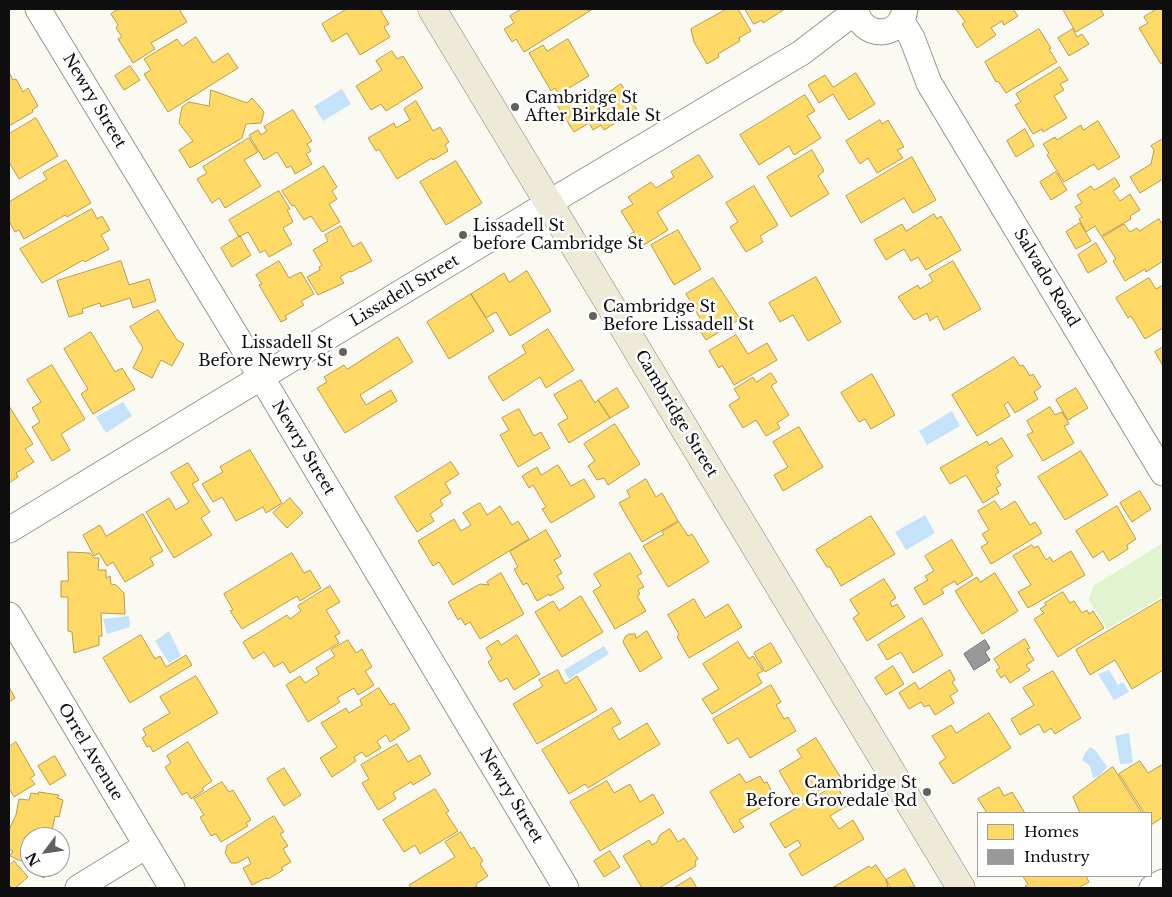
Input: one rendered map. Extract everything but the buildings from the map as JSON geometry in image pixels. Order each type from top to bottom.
[{"type":"main road","name":"Cambridge Street","points":[[432,9],[961,888]]},
{"type":"street","name":"Newry Street","points":[[38,9],[261,377],[566,888]]},
{"type":"street","name":"Lissadell Street","points":[[9,530],[801,53],[864,20],[887,31],[896,27],[903,14]]},
{"type":"street","name":"Salvado Road","points":[[903,14],[928,83],[1163,473]]},
{"type":"street","name":"Salvado Road","points":[[864,20],[928,83]]},
{"type":"street","name":"Orrel Avenue","points":[[9,615],[172,888]]},
{"type":"street","points":[[78,888],[146,846]]},
{"type":"street","points":[[1152,888],[1163,882]]},
{"type":"green space","points":[[1163,543],[1163,596],[1107,629],[1089,600],[1093,586]]},
{"type":"water","points":[[342,89],[351,104],[323,121],[314,106]]},
{"type":"water","points":[[123,402],[132,416],[106,433],[96,417]]},
{"type":"water","points":[[952,411],[960,426],[927,445],[919,431]]},
{"type":"water","points":[[925,515],[935,533],[906,550],[895,532]]},
{"type":"water","points":[[129,616],[130,627],[107,634],[103,619]]},
{"type":"water","points":[[169,631],[181,656],[169,663],[155,641]]},
{"type":"water","points":[[604,646],[609,654],[569,679],[564,670]]},
{"type":"water","points":[[1109,670],[1118,685],[1123,682],[1129,692],[1114,700],[1098,674]]},
{"type":"water","points":[[1129,733],[1133,763],[1120,764],[1115,736]]},
{"type":"water","points":[[1090,747],[1096,751],[1107,767],[1099,776],[1093,778],[1090,766],[1082,760]]},
{"type":"place","name":"Cambridge St After Birkdale St","points":[[515,107]]},
{"type":"place","name":"Lissadell St before Cambridge St","points":[[463,235]]},
{"type":"place","name":"Cambridge St Before Lissadell St","points":[[593,316]]},
{"type":"place","name":"Lissadell St Before Newry St","points":[[343,352]]},
{"type":"place","name":"Cambridge St Before Grovedale Rd","points":[[927,792]]}]
